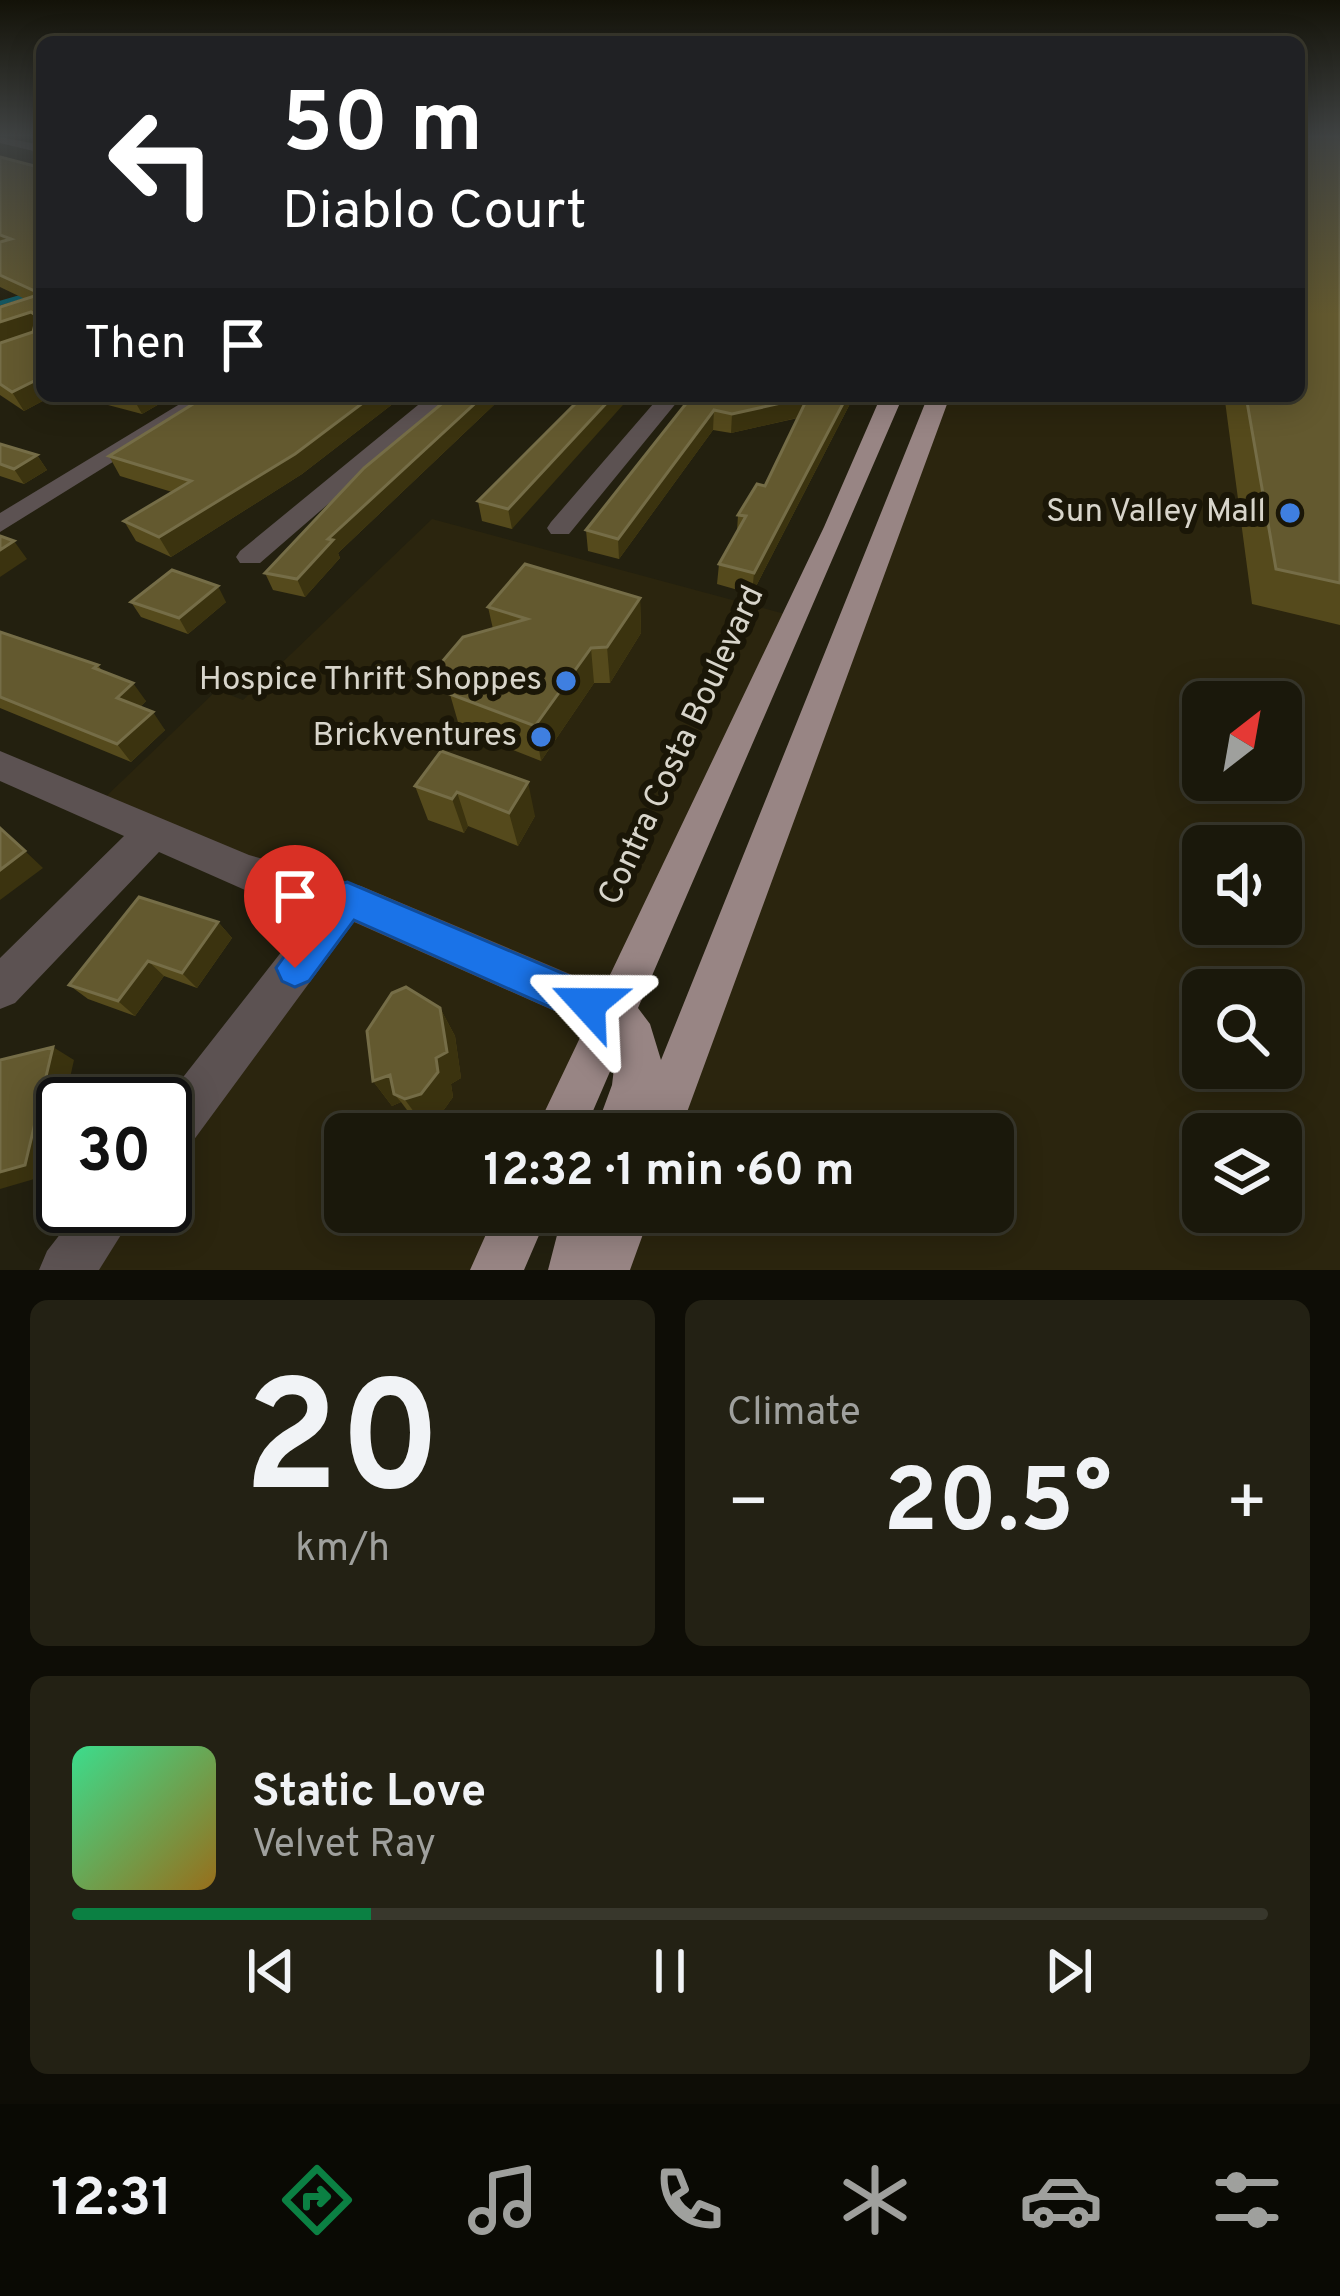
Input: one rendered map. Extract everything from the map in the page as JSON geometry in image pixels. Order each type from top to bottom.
[{"type":"main road","name":"Contra Costa Boulevard","points":[[567,1113],[837,527],[884,402]]},
{"type":"main road","points":[[663,1113],[937,402]]},
{"type":"main road","points":[[610,1014],[630,1028],[640,1050],[637,1082],[626,1113]]},
{"type":"main road","points":[[497,1270],[514,1233]]},
{"type":"main road","points":[[575,1270],[584,1233]]},
{"type":"main road","points":[[603,1270],[617,1233]]},
{"type":"street","points":[[0,524],[198,402]]},
{"type":"street","points":[[250,557],[435,402]]},
{"type":"street","points":[[560,528],[666,402]]},
{"type":"street","points":[[0,765],[245,872],[347,899],[610,1014]]},
{"type":"street","points":[[0,988],[154,832]]},
{"type":"street","points":[[192,1103],[347,899]]},
{"type":"street","points":[[66,1270],[94,1233]]},
{"type":"shaded area","points":[[1331,196],[1340,196],[1340,1270],[603,1270],[617,1233],[1014,1233],[1014,1113],[663,1113],[937,402],[1305,402],[1305,358]]},
{"type":"shaded area","points":[[432,519],[796,617],[567,1113],[324,1113],[324,1233],[514,1233],[497,1270],[66,1270],[94,1233],[192,1233],[192,1103],[346,900],[96,806],[217,690],[243,700]]},
{"type":"building","points":[[0,196],[36,196],[36,292],[0,275],[0,242],[11,239],[0,235]]},
{"type":"building","name":"Sun Valley Mall","points":[[1305,196],[1340,196],[1340,583],[1276,569],[1247,402],[1305,402]]},
{"type":"building","points":[[36,296],[36,315],[31,312],[0,322],[0,307]]},
{"type":"building","points":[[36,320],[36,380],[12,392],[0,384],[0,343],[33,332]]},
{"type":"building","points":[[196,402],[364,402],[295,454],[159,537],[124,521],[191,481],[109,456]]},
{"type":"building","points":[[444,402],[476,402],[328,539],[333,540],[297,579],[265,573],[364,468]]},
{"type":"building","points":[[577,402],[607,402],[508,509],[478,501]]},
{"type":"building","points":[[687,402],[786,402],[732,414],[714,410],[618,539],[586,530]]},
{"type":"building","points":[[806,402],[844,402],[754,573],[719,564],[746,516],[738,515],[757,484],[765,486]]},
{"type":"building","points":[[0,444],[37,455],[14,469],[0,464]]},
{"type":"building","points":[[0,536],[14,541],[0,550]]},
{"type":"building","points":[[525,564],[640,598],[607,647],[591,648],[535,726],[450,694],[458,685],[447,681],[441,663],[463,637],[527,619],[488,607]]},
{"type":"building","points":[[172,570],[218,586],[179,618],[131,602]]},
{"type":"building","points":[[0,632],[98,665],[94,668],[133,683],[117,698],[153,712],[117,744],[0,697]]},
{"type":"building","points":[[441,751],[528,782],[509,813],[457,792],[452,799],[415,786]]},
{"type":"building","points":[[0,828],[25,851],[0,870]]},
{"type":"building","points":[[139,897],[218,922],[182,973],[148,961],[118,1001],[69,985]]},
{"type":"building","points":[[406,987],[440,1008],[447,1052],[436,1058],[438,1072],[421,1094],[405,1099],[394,1094],[390,1075],[373,1081],[367,1031],[392,993]]},
{"type":"building","points":[[53,1047],[46,1077],[36,1077],[36,1119],[25,1165],[0,1172],[0,1060]]},
{"type":"waterway","points":[[0,303],[36,293]]},
{"type":"place","name":"Sun Valley Mall","points":[[1290,513]]},
{"type":"place","name":"Hospice Thrift Shoppes","points":[[566,681]]},
{"type":"place","name":"Brickventures","points":[[541,737]]},
{"type":"route","points":[[295,968],[347,899],[588,1004]]}]
